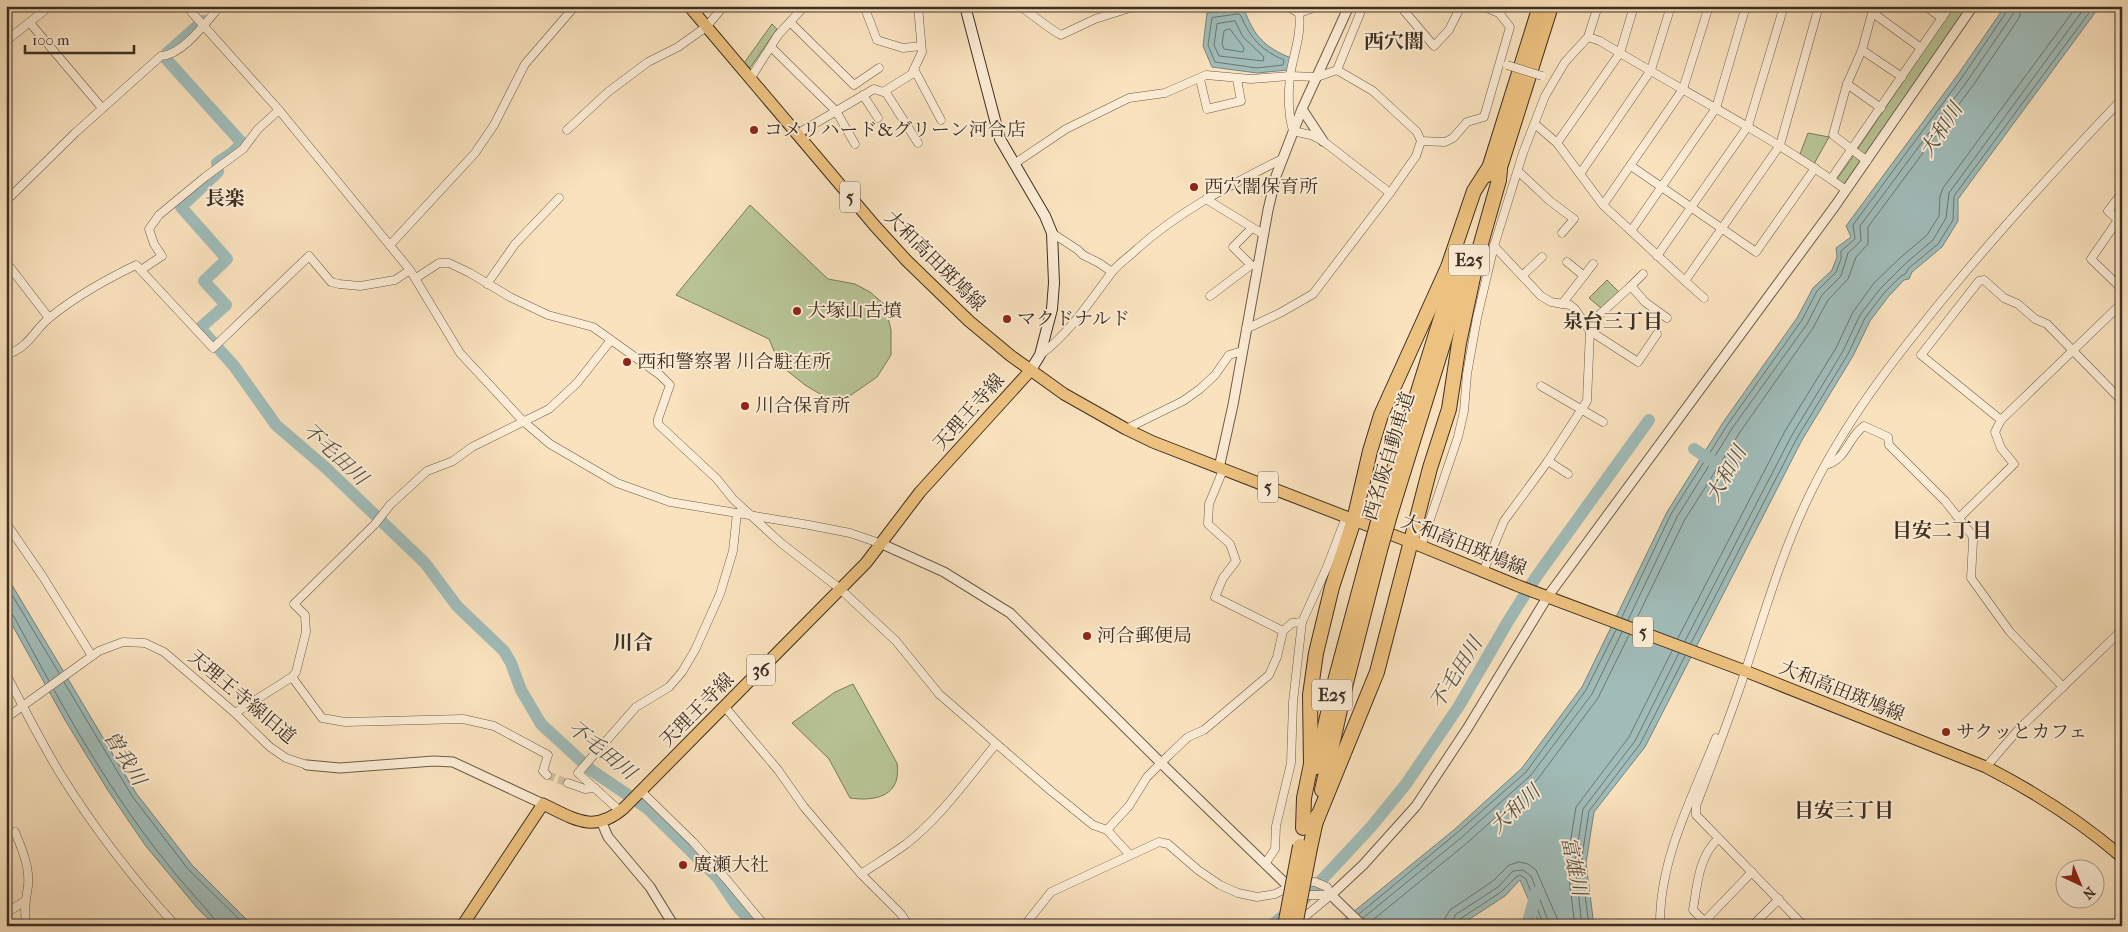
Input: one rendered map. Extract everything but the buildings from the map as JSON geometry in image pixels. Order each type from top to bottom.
[{"type":"highway","name":"西名阪自動車道","points":[[1294,926],[1309,826],[1346,682],[1376,548],[1471,255],[1540,6]]},
{"type":"highway","name":"西名阪自動車道","points":[[1495,168],[1551,6]]},
{"type":"highway","points":[[1495,168],[1499,180],[1478,254],[1463,325],[1449,409],[1416,544],[1377,672],[1309,826],[1304,798],[1311,764],[1310,695],[1316,653],[1350,518],[1381,415],[1444,275],[1474,191],[1495,168]]},
{"type":"highway","name":"西名阪自動車道","points":[[1285,926],[1305,847]]},
{"type":"main road","name":"大和高田斑鳩線","points":[[689,6],[796,134],[907,261],[969,321],[1030,371],[1091,411],[1126,429],[1221,469],[1350,518],[1516,585],[1731,665],[1986,767],[2024,786],[2064,812],[2095,834],[2122,857]]},
{"type":"main road","points":[[965,6],[998,133],[1045,216],[1052,233],[1054,294],[1040,355],[1030,371]]},
{"type":"main road","name":"天理王寺線","points":[[602,823],[610,820],[636,796],[840,589],[882,544],[920,492],[1030,371]]},
{"type":"main road","points":[[462,926],[543,804],[573,818],[602,823]]},
{"type":"street","points":[[6,41],[50,6]]},
{"type":"street","points":[[186,6],[279,110],[410,270],[460,353],[523,421],[550,444],[617,483],[670,502],[850,533],[882,544],[944,572],[1010,613],[1161,763],[1289,886],[1304,895],[1332,894]]},
{"type":"street","points":[[6,201],[102,108],[161,56],[167,56],[220,6]]},
{"type":"street","points":[[390,245],[475,153],[494,125],[525,64],[575,6]]},
{"type":"street","points":[[567,130],[608,92],[648,62],[678,47],[706,27],[724,6]]},
{"type":"street","points":[[864,6],[877,40],[903,48],[921,46]]},
{"type":"street","points":[[796,134],[874,89],[885,91],[912,74],[922,52],[918,6]]},
{"type":"street","points":[[1019,6],[1044,26],[1061,35],[1095,19],[1136,6]]},
{"type":"street","points":[[1287,6],[1299,14],[1301,26],[1290,76],[1289,118],[1293,131]]},
{"type":"street","points":[[1299,14],[1319,6]]},
{"type":"street","points":[[1283,631],[1215,597],[1222,578],[1236,561],[1230,544],[1208,524],[1209,504],[1221,469],[1272,190],[1293,131],[1350,6]]},
{"type":"street","points":[[1014,164],[1066,129],[1129,98],[1165,93],[1206,76],[1238,78],[1317,77],[1337,70],[1363,6]]},
{"type":"street","points":[[1400,6],[1434,46],[1449,30],[1462,6]]},
{"type":"street","points":[[1421,141],[1445,142],[1453,138],[1467,122],[1484,117],[1504,65],[1510,26],[1499,13],[1482,6]]},
{"type":"street","points":[[1416,544],[1458,437],[1464,411],[1472,346],[1494,246],[1527,140],[1535,124],[1544,96],[1552,81],[1565,62],[1588,37],[1598,6]]},
{"type":"street","points":[[1557,143],[1620,53],[1634,6]]},
{"type":"street","points":[[1580,174],[1651,70],[1672,6]]},
{"type":"street","points":[[1602,205],[1683,89],[1709,6]]},
{"type":"street","points":[[1630,232],[1716,108],[1746,6]]},
{"type":"street","points":[[1657,256],[1748,126],[1784,6]]},
{"type":"street","points":[[1686,282],[1780,145],[1819,6]]},
{"type":"street","points":[[1925,6],[1942,18]]},
{"type":"street","points":[[1831,179],[1853,150],[1950,6]]},
{"type":"street","points":[[1294,926],[1332,894],[1376,851],[1416,806],[1467,729],[1547,596],[1867,161],[1973,6]]},
{"type":"street","points":[[750,79],[771,46],[801,10]]},
{"type":"street","points":[[1867,161],[1833,135],[1847,84],[1862,50],[1873,10],[1921,48]]},
{"type":"street","points":[[790,22],[854,85],[879,68]]},
{"type":"street","points":[[30,23],[102,108]]},
{"type":"street","points":[[1588,37],[1600,41],[1748,126],[1816,168],[1846,190]]},
{"type":"street","points":[[771,46],[836,111],[855,144]]},
{"type":"street","points":[[1862,50],[1902,77]]},
{"type":"street","points":[[1504,65],[1542,76],[1552,81]]},
{"type":"street","points":[[914,70],[941,120]]},
{"type":"street","points":[[1246,329],[1280,313],[1313,294],[1416,156],[1421,141],[1417,132],[1373,91],[1337,70]]},
{"type":"street","points":[[1200,79],[1207,109],[1241,101],[1238,78]]},
{"type":"street","points":[[1847,84],[1881,108]]},
{"type":"street","points":[[885,91],[918,143]]},
{"type":"street","points":[[863,95],[878,118]]},
{"type":"street","points":[[1803,925],[1696,815],[1696,806],[1741,684],[1773,586],[1802,511],[1826,465],[1852,418],[1898,353],[2034,194],[2122,99]]},
{"type":"street","points":[[141,270],[162,256],[154,244],[149,230],[159,215],[243,149],[258,129],[279,110]]},
{"type":"street","points":[[1302,110],[1323,141]]},
{"type":"street","points":[[1535,124],[1557,143],[1602,205],[1704,298]]},
{"type":"street","points":[[1293,131],[1311,135],[1323,141],[1390,193]]},
{"type":"street","points":[[1040,355],[1071,326],[1112,272],[1178,216],[1282,159]]},
{"type":"street","points":[[1631,166],[1756,252],[1816,168]]},
{"type":"street","points":[[1518,171],[1550,201],[1574,219],[1562,233]]},
{"type":"street","points":[[2122,193],[2108,211],[2118,220],[2091,259],[2122,289]]},
{"type":"street","points":[[487,284],[515,244],[559,198]]},
{"type":"street","points":[[1206,199],[1263,234]]},
{"type":"street","points":[[1210,296],[1251,265],[1233,247],[1252,228]]},
{"type":"street","points":[[1052,233],[1083,255],[1112,272]]},
{"type":"street","points":[[1494,246],[1541,296],[1551,302],[1570,305],[1589,328],[1638,362],[1657,334]]},
{"type":"street","points":[[6,355],[23,347],[49,318],[109,278],[136,265],[213,348],[308,256],[331,282],[339,284],[360,286],[395,280],[410,270]]},
{"type":"street","points":[[1522,276],[1542,257]]},
{"type":"street","points":[[6,262],[49,318]]},
{"type":"street","points":[[1567,262],[1584,276]]},
{"type":"street","points":[[416,278],[439,263],[449,263],[548,315],[593,327],[660,375],[670,385],[658,424],[717,480],[733,499],[781,543],[840,589],[896,641],[939,694],[1093,825],[1107,830],[1130,855]]},
{"type":"street","points":[[1562,304],[1593,264]]},
{"type":"street","points":[[1483,572],[1504,522],[1548,461],[1587,401],[1589,328],[1644,274]]},
{"type":"street","points":[[2001,420],[1921,355],[1979,281],[1984,280],[2004,298],[2018,304],[2035,319],[2047,324],[2122,401]]},
{"type":"street","points":[[1631,286],[1645,302],[1667,318]]},
{"type":"street","points":[[1959,518],[2014,464],[1998,441],[1995,432],[2001,420],[2122,303]]},
{"type":"street","points":[[235,713],[292,677],[300,664],[306,632],[305,615],[294,604],[383,516],[390,505],[428,471],[453,461],[472,447],[549,409],[577,384],[611,340]]},
{"type":"street","points":[[1126,429],[1183,401],[1215,375],[1229,355],[1242,351]]},
{"type":"street","points":[[1541,386],[1602,422]]},
{"type":"street","points":[[1826,465],[1842,456],[1859,430],[1864,426],[1888,437],[1889,445],[1928,482],[1959,518],[1973,541],[1971,578],[2010,632],[2063,687]]},
{"type":"street","points":[[1548,461],[1568,474]]},
{"type":"street","points":[[620,811],[578,773],[636,707],[668,687],[682,672],[691,658],[720,594],[733,551],[737,513]]},
{"type":"street","points":[[1265,864],[1276,849],[1276,826],[1290,763],[1293,702],[1302,622],[1350,518]]},
{"type":"street","points":[[6,523],[43,577],[92,656]]},
{"type":"street","points":[[1107,830],[1129,806],[1147,776],[1188,737],[1204,730],[1269,675],[1277,657],[1283,631],[1292,623],[1302,622]]},
{"type":"street","points":[[1986,767],[2012,736],[2122,630]]},
{"type":"street","name":"天理王寺線旧道","points":[[6,718],[108,646],[123,642],[137,642],[152,645],[164,652],[278,753],[307,765],[340,768],[434,760],[454,762],[543,804]]},
{"type":"street","points":[[6,674],[60,774],[109,843],[157,905],[176,926]]},
{"type":"street","points":[[292,677],[322,718],[326,720],[346,722],[463,719],[494,726],[548,755],[544,771],[547,776]]},
{"type":"street","points":[[1660,926],[1662,885],[1669,858],[1722,722],[1741,684]]},
{"type":"street","points":[[724,706],[778,770],[804,807],[861,874],[901,914],[909,926]]},
{"type":"street","points":[[861,874],[906,843],[918,832],[947,804],[996,744]]},
{"type":"street","points":[[568,783],[585,788],[595,788]]},
{"type":"street","points":[[636,796],[704,855],[764,926]]},
{"type":"street","points":[[602,823],[608,837],[650,887],[674,926]]},
{"type":"street","points":[[15,832],[24,852],[28,869],[28,886],[25,901],[27,926]]},
{"type":"street","points":[[1718,839],[1708,847],[1698,877],[1693,910],[1702,924],[1752,872]]},
{"type":"street","points":[[1024,926],[1051,892],[1156,842],[1163,842],[1212,880],[1238,893],[1257,897],[1275,894],[1301,881],[1315,882],[1332,894],[1363,926]]},
{"type":"street","points":[[1752,926],[1779,899]]},
{"type":"street","points":[[6,913],[25,901]]},
{"type":"green space","points":[[1954,6],[1969,6],[1867,154],[1864,155],[1857,150]]},
{"type":"green space","points":[[772,24],[777,29],[750,68],[744,63]]},
{"type":"green space","points":[[1808,133],[1829,137],[1814,164],[1800,154]]},
{"type":"green space","points":[[1854,155],[1861,163],[1844,184],[1837,179]]},
{"type":"green space","points":[[750,205],[828,279],[855,284],[870,292],[885,305],[891,330],[891,355],[877,377],[851,395],[830,400],[805,385],[780,365],[769,339],[676,295]]},
{"type":"green space","points":[[1607,280],[1619,292],[1601,308],[1589,298]]},
{"type":"green space","points":[[853,684],[897,763],[898,774],[896,783],[886,794],[869,799],[850,798],[829,759],[792,723],[835,692]]},
{"type":"water","points":[[2005,6],[2100,6],[1958,199],[1958,221],[1942,247],[1912,272],[1909,279],[1904,280],[1870,321],[1853,356],[1802,440],[1645,747],[1594,812],[1586,863],[1594,926],[1540,926],[1520,880],[1505,896],[1459,926],[1336,926],[1455,829],[1522,768],[1582,687],[1667,512],[1724,421],[1797,318],[1813,288],[1832,270],[1837,257],[1836,248],[1851,237],[1846,226],[1959,73]]},
{"type":"water","points":[[1244,9],[1252,27],[1261,40],[1291,58],[1287,70],[1257,73],[1212,67],[1203,46],[1207,13]]},
{"type":"water","points":[[6,575],[136,793],[192,865],[253,926],[216,926],[198,909],[145,845],[107,789],[65,720],[6,614]]},
{"type":"waterway","name":"不毛田川","points":[[203,21],[167,53],[167,60],[242,143],[232,153],[217,163],[218,172],[181,207],[227,259],[204,281],[226,305],[200,328],[234,366],[276,425],[326,468],[425,563],[457,606],[504,651],[511,663],[521,690],[541,724],[591,770],[647,808],[718,878],[736,905],[755,926]]},
{"type":"waterway","name":"不毛田川","points":[[1271,926],[1303,900],[1371,827],[1406,784],[1459,706],[1536,577],[1649,420]]},
{"type":"waterway","name":"不毛田川","points":[[1694,449],[1717,464]]},
{"type":"waterway","points":[[1527,926],[1536,893]]},
{"type":"tunnel","points":[[547,775],[568,783]]},
{"type":"place","name":"コメリハード&グリーン河合店","points":[[754,130]]},
{"type":"place","name":"西穴闇保育所","points":[[1194,187]]},
{"type":"place","name":"大塚山古墳","points":[[797,311]]},
{"type":"place","name":"マクドナルド","points":[[1007,319]]},
{"type":"place","name":"西和警察署 川合駐在所","points":[[627,362]]},
{"type":"place","name":"川合保育所","points":[[745,406]]},
{"type":"place","name":"河合郵便局","points":[[1087,636]]},
{"type":"place","name":"サクッとカフェ","points":[[1946,732]]},
{"type":"place","name":"廣瀬大社","points":[[683,865]]},
{"type":"district","name":"西穴闇","points":[[1394,41]]},
{"type":"district","name":"長楽","points":[[225,198]]},
{"type":"district","name":"泉台三丁目","points":[[1613,321]]},
{"type":"district","name":"目安二丁目","points":[[1942,530]]},
{"type":"district","name":"川合","points":[[633,642]]},
{"type":"district","name":"目安三丁目","points":[[1844,810]]},
{"type":"water label","name":"大和川","points":[[1941,130]]},
{"type":"water label","name":"大和川","points":[[1726,474]]},
{"type":"water label","name":"曽我川","points":[[125,758]]},
{"type":"water label","name":"大和川","points":[[1515,809]]},
{"type":"water label","name":"富雄川","points":[[1574,866]]}]
